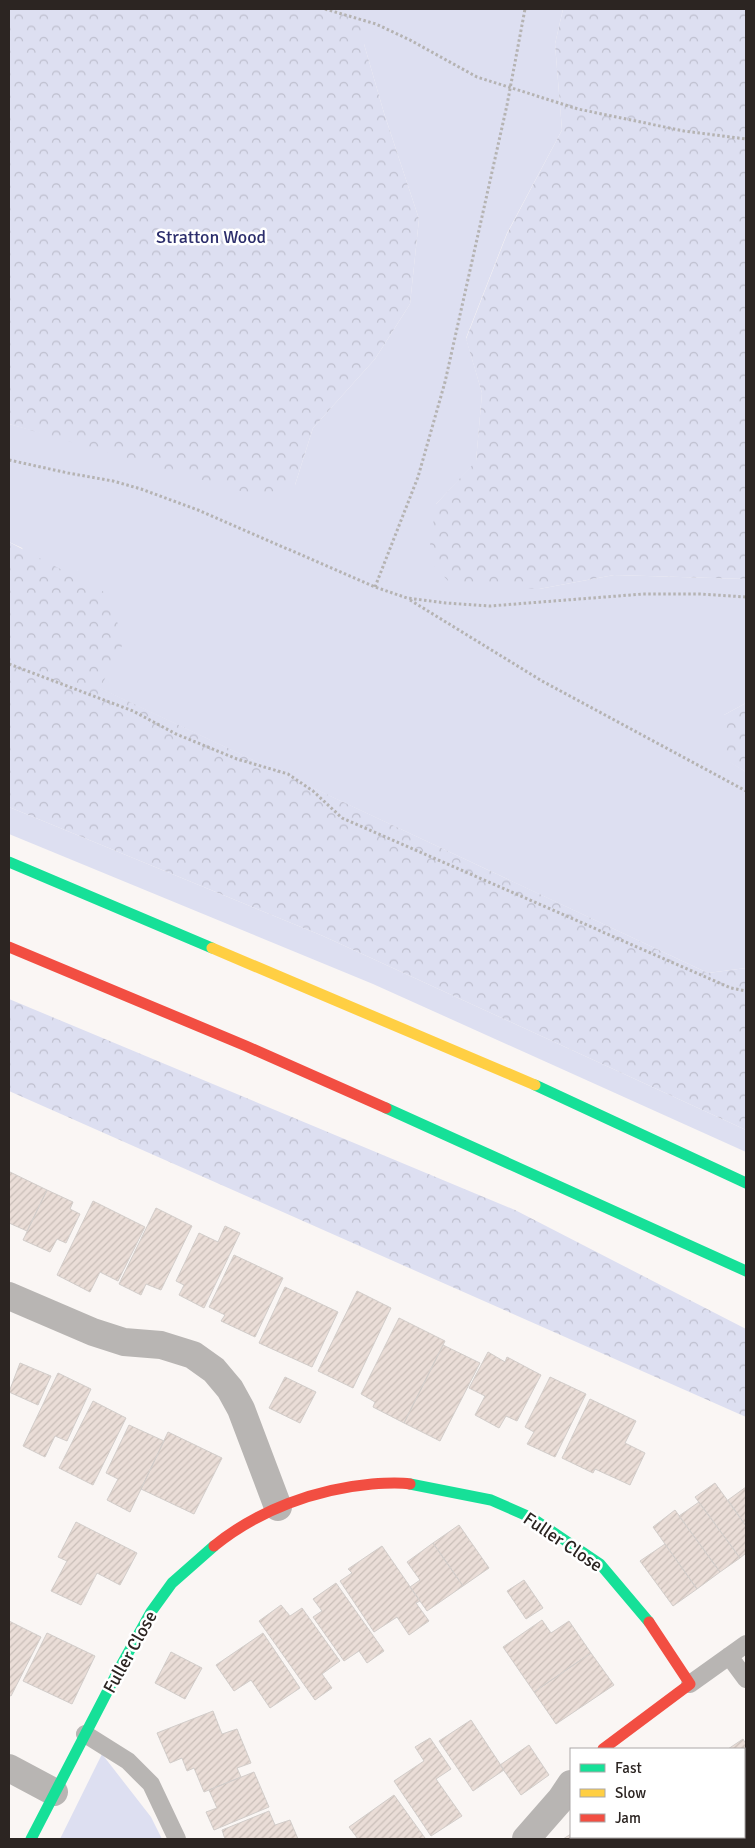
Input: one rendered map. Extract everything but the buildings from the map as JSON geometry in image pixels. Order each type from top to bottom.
[{"type":"main road","points":[[9,862],[560,1096],[746,1183]]},
{"type":"main road","points":[[9,947],[246,1046],[526,1170],[746,1271]]},
{"type":"main road","name":"Fuller Close","points":[[30,1839],[150,1612],[172,1583],[226,1536],[278,1507],[315,1495],[355,1486],[400,1482],[491,1500],[532,1518],[600,1564],[642,1612],[690,1684]]},
{"type":"main road","points":[[604,1748],[690,1684]]},
{"type":"street","points":[[9,1296],[92,1332],[124,1342],[161,1345],[192,1355],[214,1370],[230,1389],[241,1409],[278,1507]]},
{"type":"street","points":[[9,1768],[54,1792]]},
{"type":"street","points":[[526,1839],[561,1799],[570,1786]]},
{"type":"lane","points":[[690,1684],[746,1644]]},
{"type":"lane","points":[[729,1656],[746,1679]]},
{"type":"lane","points":[[85,1734],[128,1760],[145,1778],[150,1784],[177,1839]]},
{"type":"path","points":[[325,9],[376,24],[410,40],[477,77],[578,109],[684,131],[746,139]]},
{"type":"path","points":[[375,587],[418,477],[446,382],[510,88],[525,9]]},
{"type":"path","points":[[9,460],[113,481],[141,489],[198,510],[375,587],[407,598],[446,604],[490,606],[642,594],[700,594],[746,597]]},
{"type":"path","points":[[407,598],[542,681],[746,791]]},
{"type":"path","points":[[9,664],[133,711],[176,734],[237,759],[288,774],[313,791],[342,818],[731,988],[746,991]]},
{"type":"green space","name":"Stratton Wood","points":[[9,9],[364,9],[364,44],[384,113],[419,219],[410,304],[375,359],[313,428],[295,485],[258,496],[9,424]]},
{"type":"green space","points":[[364,9],[563,9],[555,44],[562,130],[507,233],[466,338],[482,393],[476,462],[436,504],[539,589],[614,575],[746,579],[746,703],[724,715],[724,758],[746,772],[746,968],[708,973],[99,688],[22,548],[9,542],[9,424],[54,436],[295,485],[313,428],[375,359],[410,304],[419,219],[384,113],[364,44]]},
{"type":"green space","points":[[563,9],[746,9],[746,579],[614,575],[539,589],[450,583],[428,559],[436,504],[476,461],[482,393],[466,339],[507,234],[562,130],[555,44]]},
{"type":"green space","points":[[9,542],[104,592],[125,640],[100,688],[708,973],[746,968],[746,1130],[323,936],[9,807]]},
{"type":"green space","points":[[746,703],[746,772],[724,759],[724,715]]},
{"type":"green space","points":[[9,807],[323,936],[746,1130],[746,1152],[373,984],[9,834]]},
{"type":"green space","points":[[9,999],[515,1210],[746,1329],[746,1417],[9,1091]]},
{"type":"green space","points":[[102,1754],[151,1817],[162,1839],[60,1839]]},
{"type":"traffic: fast","points":[[9,862],[212,948]]},
{"type":"traffic: fast","points":[[535,1085],[746,1183]]},
{"type":"traffic: fast","points":[[386,1108],[746,1271]]},
{"type":"traffic: fast","points":[[410,1484],[491,1500],[532,1518],[600,1564],[649,1622]]},
{"type":"traffic: fast","points":[[31,1839],[118,1671],[151,1612],[172,1583],[214,1546]]},
{"type":"traffic: slow","points":[[212,948],[535,1085]]},
{"type":"traffic: jam","points":[[9,947],[246,1046],[386,1108]]},
{"type":"traffic: jam","points":[[214,1546],[249,1522],[288,1503],[309,1496],[372,1484],[410,1484]]},
{"type":"traffic: jam","points":[[604,1748],[690,1684],[649,1622]]}]
